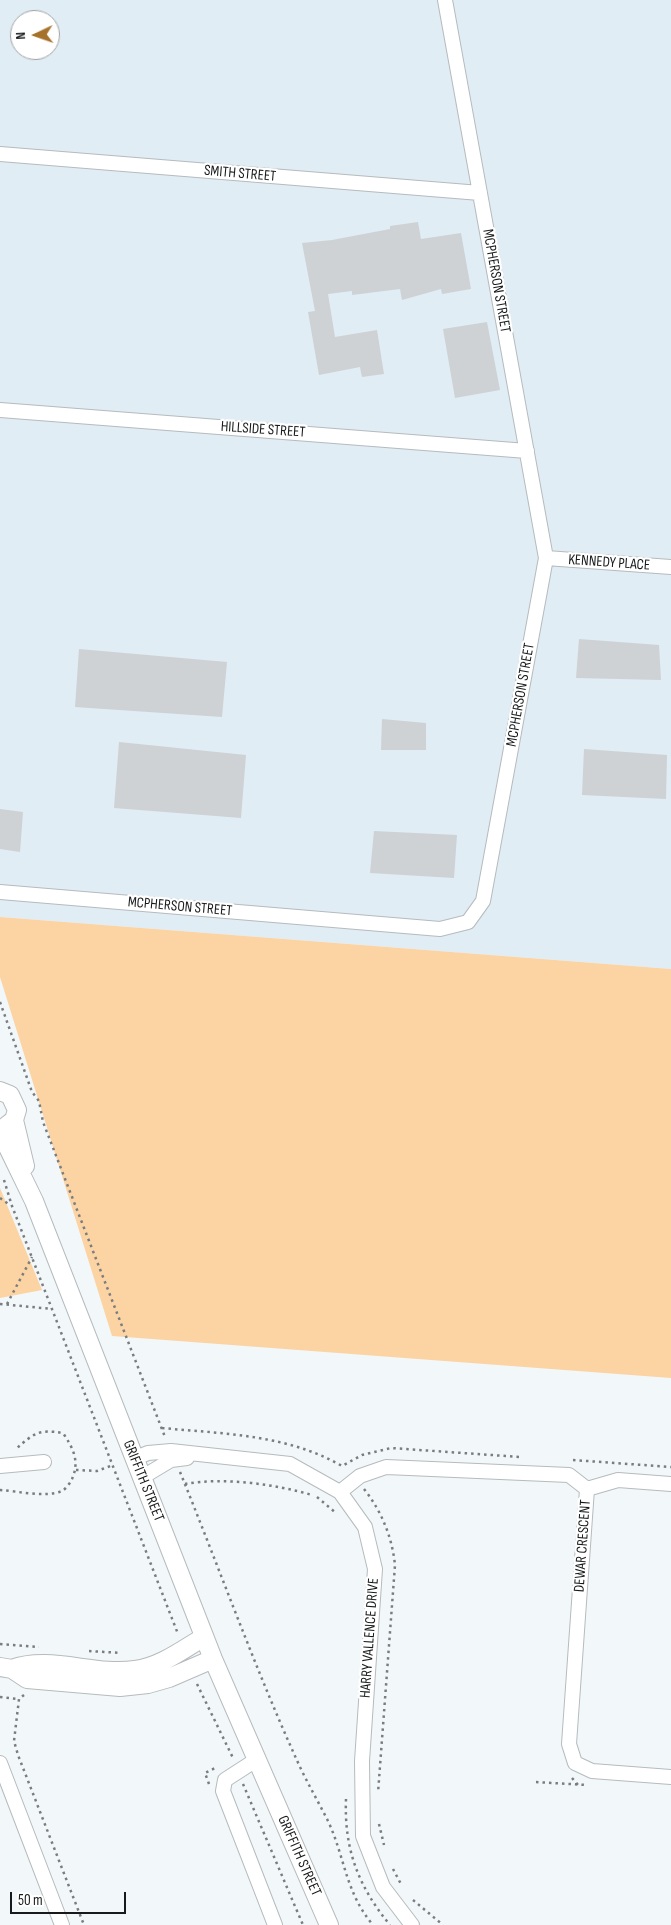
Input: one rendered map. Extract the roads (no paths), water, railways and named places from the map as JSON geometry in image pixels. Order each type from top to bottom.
[{"type":"street","name":"MCPHERSON STREET","points":[[0,892],[440,929],[468,922],[483,901],[546,558],[445,0]]},
{"type":"street","name":"SMITH STREET","points":[[0,154],[480,193]]},
{"type":"street","name":"HILLSIDE STREET","points":[[0,410],[527,451]]},
{"type":"street","name":"KENNEDY PLACE","points":[[546,558],[671,567]]},
{"type":"street","name":"GRIFFITH STREET","points":[[0,1091],[10,1095],[15,1102],[17,1110],[5,1126],[133,1459],[213,1659],[329,1925]]},
{"type":"street","name":"HARRY VALLENCE DRIVE","points":[[133,1459],[148,1453],[172,1451],[202,1456],[290,1464],[340,1492],[365,1527],[375,1569],[362,1761],[364,1836],[383,1887],[412,1925]]},
{"type":"street","name":"HARRY VALLENCE DRIVE","points":[[141,1478],[171,1460],[202,1456]]},
{"type":"street","points":[[0,1466],[44,1462]]},
{"type":"street","name":"DEWAR CRESCENT","points":[[340,1492],[355,1480],[386,1467],[568,1475],[586,1489],[569,1744],[575,1763],[592,1771],[671,1777]]},
{"type":"street","points":[[586,1489],[618,1480],[671,1484]]},
{"type":"street","points":[[3,1668],[28,1663],[109,1671],[134,1670],[155,1665],[204,1637]]},
{"type":"street","points":[[3,1668],[27,1679],[120,1686],[155,1682],[213,1659]]},
{"type":"street","points":[[256,1760],[225,1780],[223,1791],[275,1925]]},
{"type":"street","points":[[0,1763],[62,1925]]}]
